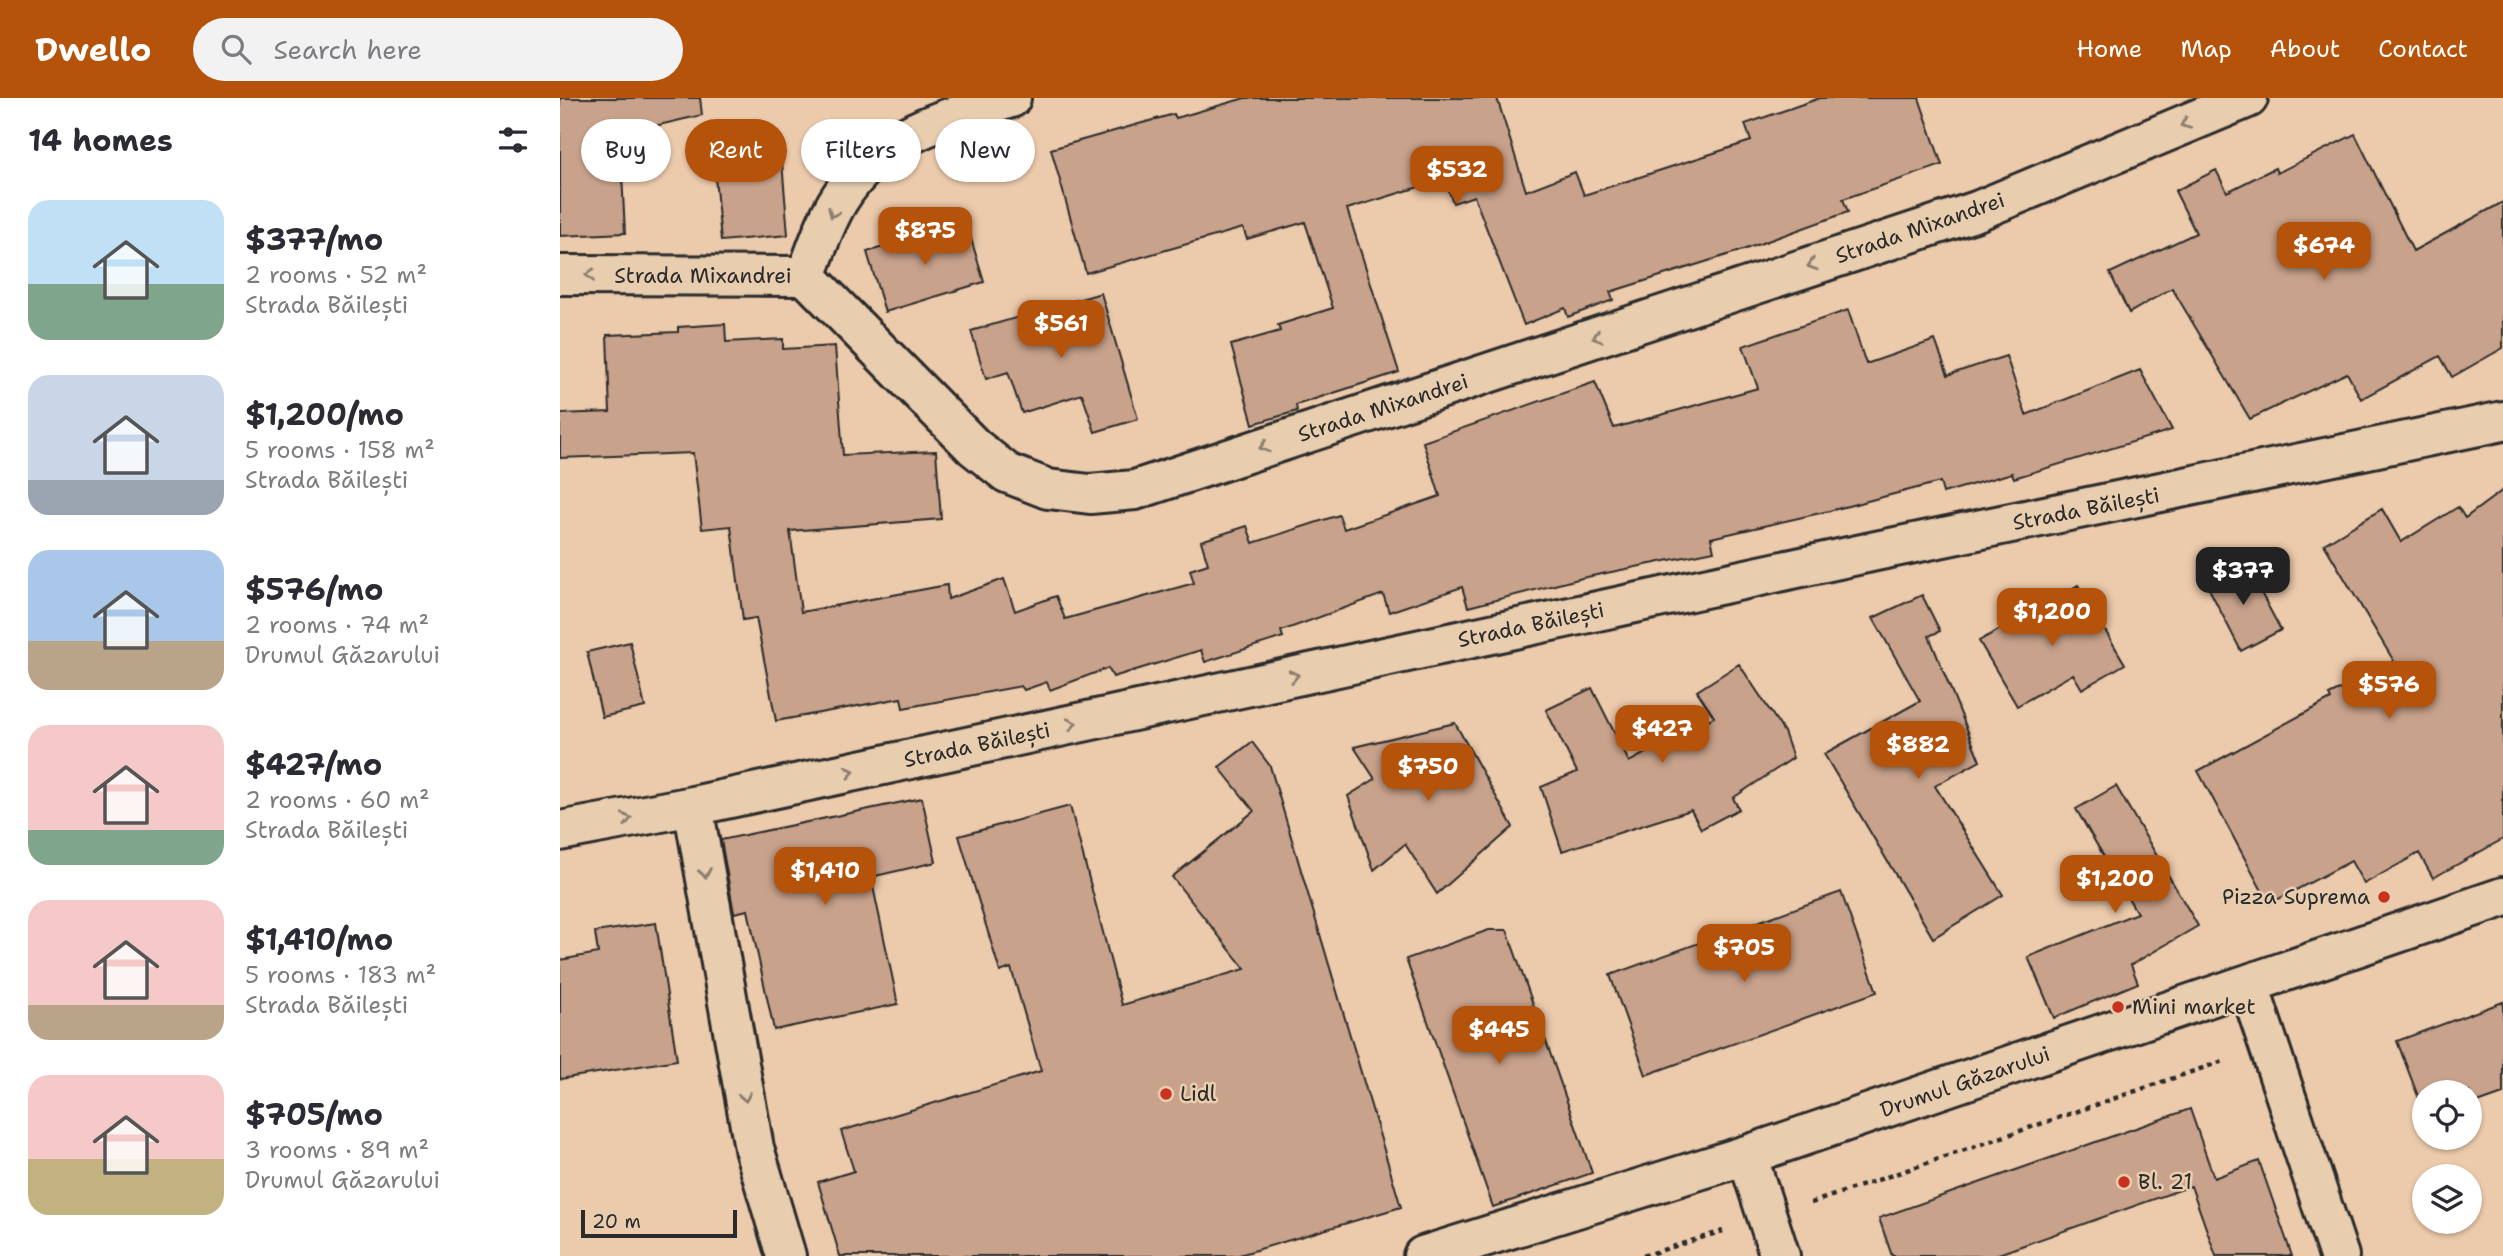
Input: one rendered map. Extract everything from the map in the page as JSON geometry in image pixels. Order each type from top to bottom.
[{"type":"street","points":[[806,276],[839,199],[870,159],[913,130],[1010,98]]},
{"type":"street","name":"Strada Mixandrei","points":[[560,275],[806,276],[974,447],[1007,473],[1048,489],[1090,494],[1135,490],[1977,211],[2248,98]]},
{"type":"street","name":"Strada Băilești","points":[[560,831],[693,806],[1849,557],[2503,421]]},
{"type":"street","points":[[693,806],[754,1147],[786,1256]]},
{"type":"street","name":"Drumul Găzarului","points":[[1423,1256],[1747,1155],[2249,986],[2503,897]]},
{"type":"street","points":[[2249,986],[2339,1256]]},
{"type":"street","points":[[1747,1155],[1780,1256]]},
{"type":"path","points":[[1643,1256],[1768,1217],[2269,1046]]},
{"type":"building","points":[[560,98],[700,98],[702,115],[671,122],[671,119],[581,119],[581,182],[622,182],[625,233],[560,236]]},
{"type":"building","points":[[1245,98],[1497,98],[1526,191],[1575,172],[1584,195],[1751,141],[1745,124],[1820,98],[1919,98],[1942,165],[1843,199],[1848,212],[1740,251],[1610,292],[1613,300],[1568,317],[1565,308],[1524,325],[1474,196],[1453,203],[1445,179],[1347,209],[1399,372],[1296,405],[1297,411],[1253,424],[1231,345],[1280,331],[1278,325],[1333,308],[1305,222],[1247,239],[1243,228],[1086,273],[1051,149],[1174,114],[1176,118]]},
{"type":"building","points":[[2355,134],[2413,251],[2503,202],[2503,348],[2452,377],[2440,356],[2361,399],[2347,373],[2250,419],[2172,288],[2129,313],[2110,273],[2196,233],[2175,191],[2216,170],[2227,192],[2275,168],[2277,173]]},
{"type":"building","points":[[716,182],[784,182],[788,235],[721,241]]},
{"type":"building","points":[[966,222],[984,282],[885,312],[867,252]]},
{"type":"building","points":[[1101,293],[1138,419],[1095,432],[1082,394],[1022,413],[1008,372],[986,379],[971,331]]},
{"type":"building","points":[[1848,310],[1866,364],[1935,340],[1948,375],[2006,356],[2026,415],[2140,370],[2172,430],[2014,478],[2012,473],[1943,493],[1940,482],[1711,538],[1714,551],[1582,578],[1468,607],[1462,587],[1389,612],[1383,594],[1281,631],[1283,637],[1205,662],[1201,650],[1113,677],[1108,668],[1050,690],[1047,682],[1024,690],[1021,686],[903,708],[901,698],[776,721],[756,618],[743,620],[731,526],[702,529],[693,453],[560,458],[560,414],[610,412],[607,335],[678,332],[678,327],[725,324],[726,342],[783,339],[783,349],[835,346],[843,455],[936,451],[941,519],[790,531],[801,612],[947,585],[948,599],[1004,579],[1015,611],[1056,596],[1065,619],[1194,583],[1190,570],[1208,564],[1201,541],[1247,526],[1253,543],[1339,515],[1344,529],[1440,496],[1423,442],[1595,382],[1614,428],[1758,388],[1743,346]]},
{"type":"building","points":[[2503,490],[2503,839],[2433,878],[2419,853],[2364,884],[2351,861],[2269,904],[2198,771],[2331,699],[2329,695],[2395,663],[2324,544],[2382,509],[2401,542],[2458,507],[2465,518]]},
{"type":"building","points":[[2245,563],[2281,630],[2241,651],[2206,583]]},
{"type":"building","points":[[2078,585],[2125,664],[2082,689],[2073,674],[2017,706],[1979,641]]},
{"type":"building","points":[[1922,595],[1940,631],[1929,636],[1980,761],[1935,786],[2003,895],[1933,938],[1824,754],[1920,701],[1873,618]]},
{"type":"building","points":[[630,642],[645,707],[602,717],[587,652]]},
{"type":"building","points":[[1739,664],[1784,732],[1793,758],[1733,798],[1739,809],[1701,829],[1691,810],[1562,851],[1541,787],[1577,772],[1546,710],[1592,688],[1629,762],[1714,717],[1697,691]]},
{"type":"building","points":[[1455,723],[1513,827],[1437,894],[1405,844],[1374,870],[1348,796],[1375,779],[1354,747]]},
{"type":"building","name":"Lidl","points":[[1252,742],[1270,766],[1401,1207],[1236,1256],[840,1256],[818,1182],[854,1171],[841,1131],[1041,1071],[1011,968],[1000,972],[959,836],[1070,806],[1122,1005],[1245,969],[1172,877],[1254,811],[1219,767]]},
{"type":"building","points":[[2116,786],[2198,926],[2131,965],[2138,983],[2054,1018],[2028,957],[2137,913],[2076,809]]},
{"type":"building","points":[[922,798],[936,862],[871,877],[898,1004],[774,1030],[748,910],[734,913],[721,840]]},
{"type":"building","points":[[1841,892],[1877,992],[1646,1075],[1610,975]]},
{"type":"building","points":[[656,923],[677,1060],[560,1079],[560,960],[598,953],[595,932]]},
{"type":"building","points":[[1489,930],[1507,930],[1592,1173],[1493,1207],[1406,959]]},
{"type":"building","points":[[2503,1002],[2503,1094],[2482,1101],[2482,1080],[2412,1080],[2397,1041]]},
{"type":"building","name":"Bl. 21","points":[[2190,1109],[2214,1178],[2259,1161],[2292,1256],[2216,1256],[2191,1186],[1993,1256],[1892,1256],[1879,1218]]},
{"type":"place","name":"Pizza Suprema","points":[[2384,897]]},
{"type":"place","name":"Mini market","points":[[2118,1007]]},
{"type":"place","name":"Lidl","points":[[1166,1094]]},
{"type":"place","name":"Bl. 21","points":[[2124,1182]]}]
